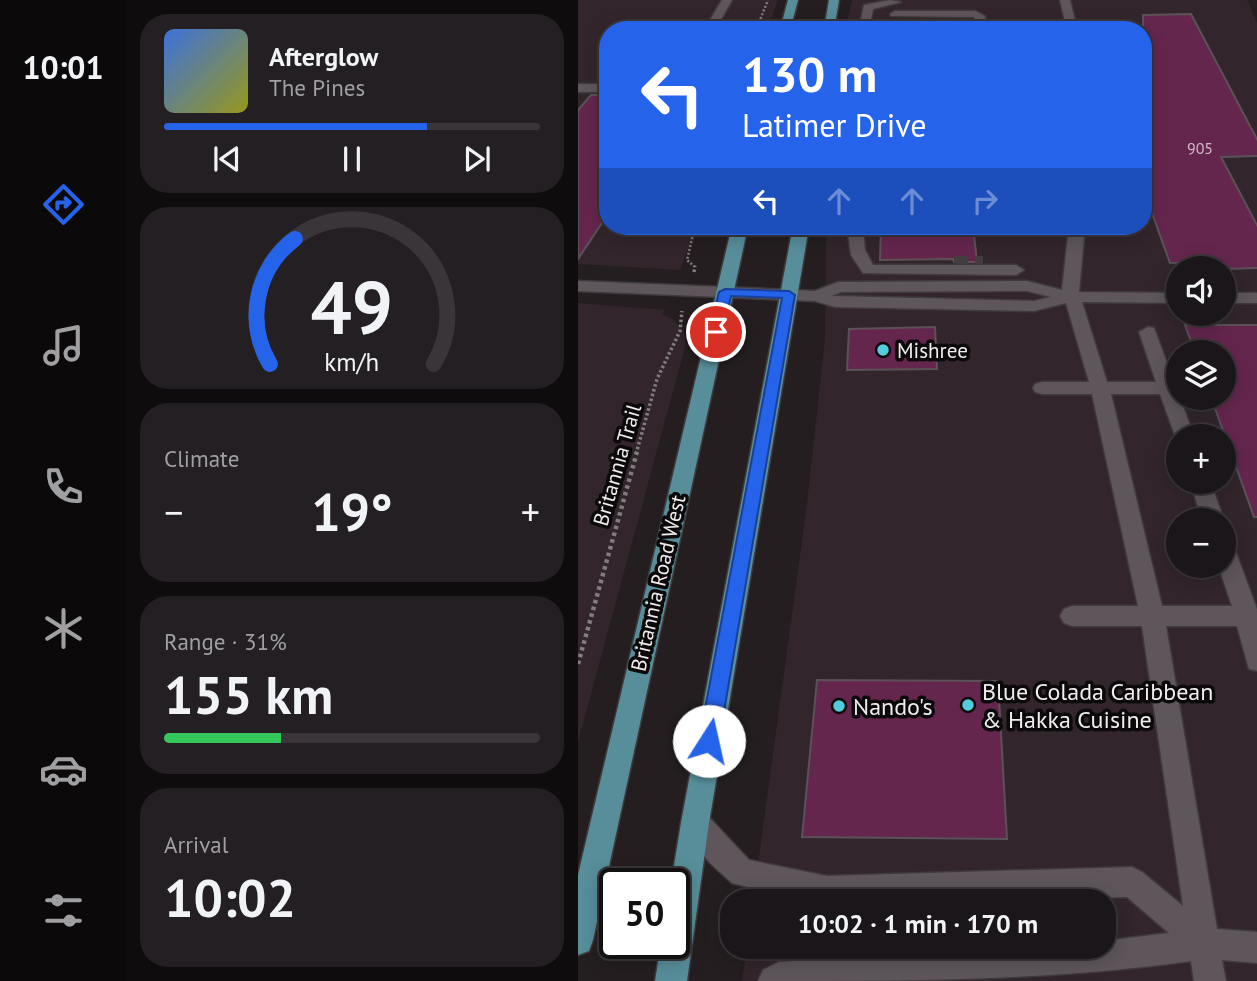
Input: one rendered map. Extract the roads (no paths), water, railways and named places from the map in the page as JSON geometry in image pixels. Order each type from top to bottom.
[{"type":"main road","points":[[787,21],[793,0]]},
{"type":"main road","points":[[830,21],[834,0]]},
{"type":"main road","name":"Britannia Road West","points":[[580,923],[738,235]]},
{"type":"main road","points":[[671,981],[695,823],[799,235]]},
{"type":"street","points":[[714,21],[727,0]]},
{"type":"street","points":[[1065,0],[1070,21]]},
{"type":"street","points":[[866,21],[868,7],[975,14],[980,21]]},
{"type":"street","points":[[578,88],[599,88]]},
{"type":"street","points":[[855,235],[856,251],[869,270],[1010,270],[993,263],[983,263]]},
{"type":"street","points":[[1076,235],[1070,289],[1100,389],[1153,616],[1210,981]]},
{"type":"street","points":[[922,271],[954,263]]},
{"type":"street","points":[[578,286],[817,296],[835,302],[1034,306],[1072,297],[1166,298]]},
{"type":"street","points":[[1236,298],[1258,298]]},
{"type":"street","points":[[1148,332],[1166,382]]},
{"type":"street","points":[[1042,388],[1166,388]]},
{"type":"street","points":[[1234,578],[1258,661]]},
{"type":"street","points":[[1072,616],[1247,616]]},
{"type":"street","points":[[695,823],[720,853],[742,873],[827,891],[1132,882],[1203,943]]},
{"type":"street","points":[[774,981],[793,977],[1140,954],[1203,943],[1258,948]]},
{"type":"tunnel","points":[[954,263],[983,263]]},
{"type":"place","name":"Mishree","points":[[883,350]]},
{"type":"place","name":"Blue Colada Caribbean & Hakka Cuisine","points":[[968,705]]},
{"type":"place","name":"Nando's","points":[[839,706]]}]
